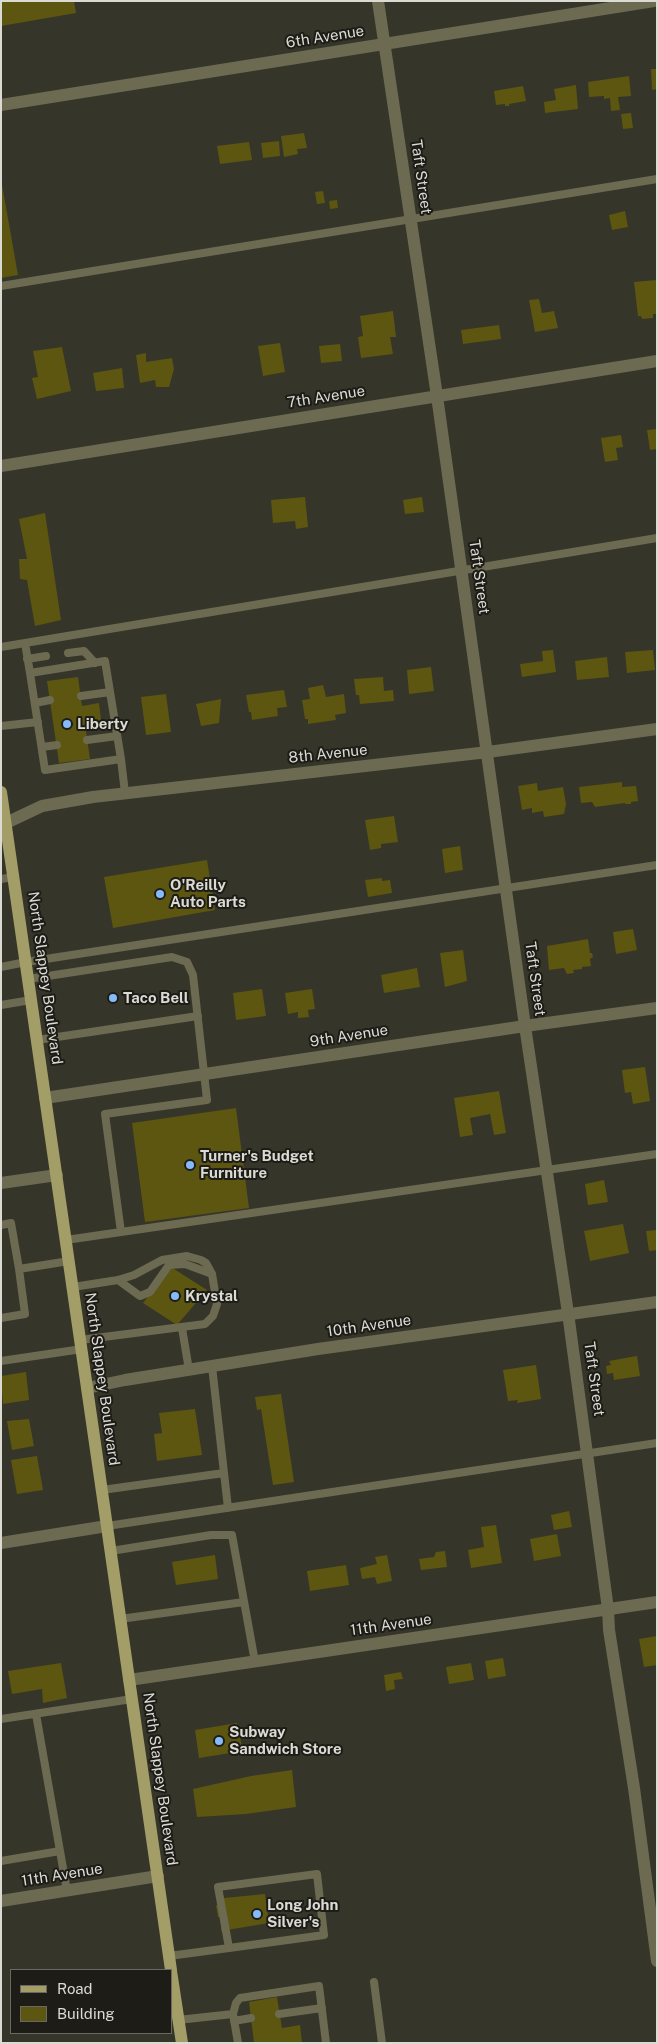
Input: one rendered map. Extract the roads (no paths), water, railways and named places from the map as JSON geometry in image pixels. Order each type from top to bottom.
[{"type":"main road","name":"North Slappey Boulevard","points":[[1,792],[6,823],[8,878],[26,962],[171,1969]]},
{"type":"main road","name":"North Slappey Boulevard","points":[[172,1978],[182,2043]]},
{"type":"street","name":"Taft Street","points":[[378,1],[437,396],[525,1026],[568,1313],[608,1609],[609,1630],[634,1788],[657,1961]]},
{"type":"street","name":"6th Avenue","points":[[1,104],[654,1]]},
{"type":"street","name":"7th Avenue","points":[[1,466],[657,361]]},
{"type":"street","name":"8th Avenue","points":[[6,823],[42,806],[125,793],[488,752],[657,729]]},
{"type":"street","name":"9th Avenue","points":[[45,1098],[657,1008]]},
{"type":"street","points":[[1,1183],[56,1175]]},
{"type":"street","name":"10th Avenue","points":[[87,1388],[212,1366],[568,1313],[657,1302]]},
{"type":"street","points":[[1,1543],[107,1526]]},
{"type":"street","name":"11th Avenue","points":[[129,1680],[657,1602]]},
{"type":"street","name":"11th Avenue","points":[[1,1902],[158,1876]]},
{"type":"lane","points":[[1,286],[657,179]]},
{"type":"lane","points":[[1,647],[461,569],[657,538]]},
{"type":"lane","points":[[24,643],[45,770],[121,759]]},
{"type":"lane","points":[[68,653],[84,651],[95,663]]},
{"type":"lane","points":[[28,659],[46,656]]},
{"type":"lane","points":[[30,673],[105,661],[125,793]]},
{"type":"lane","points":[[81,696],[110,692]]},
{"type":"lane","points":[[35,703],[50,700]]},
{"type":"lane","points":[[1,726],[38,722]]},
{"type":"lane","points":[[87,740],[117,736]]},
{"type":"lane","points":[[42,747],[56,745]]},
{"type":"lane","points":[[1,967],[657,865]]},
{"type":"lane","points":[[28,979],[172,957],[187,962],[193,975],[206,1100],[105,1114],[121,1232]]},
{"type":"lane","points":[[1,1005],[31,1000]]},
{"type":"lane","points":[[37,1040],[198,1016]]},
{"type":"lane","points":[[66,1240],[657,1154]]},
{"type":"lane","points":[[1,1225],[11,1223],[26,1314],[1,1318]]},
{"type":"lane","points":[[1,1362],[81,1344],[205,1324],[213,1316],[217,1304],[212,1274],[206,1263],[202,1260],[186,1256],[162,1260],[134,1275],[118,1280],[73,1288]]},
{"type":"lane","points":[[19,1269],[69,1261]]},
{"type":"lane","points":[[118,1280],[140,1296],[150,1292],[169,1265],[185,1264],[212,1274]]},
{"type":"lane","points":[[182,1328],[189,1370]]},
{"type":"lane","points":[[212,1366],[228,1508]]},
{"type":"lane","points":[[107,1526],[657,1444]]},
{"type":"lane","points":[[102,1490],[224,1473]]},
{"type":"lane","points":[[111,1550],[211,1535],[232,1535],[255,1662]]},
{"type":"lane","points":[[120,1618],[244,1602]]},
{"type":"lane","points":[[1,1719],[132,1699]]},
{"type":"lane","points":[[36,1714],[67,1891]]},
{"type":"lane","points":[[1,1861],[60,1851]]},
{"type":"lane","points":[[169,1956],[229,1948],[324,1934],[318,1874],[218,1886],[229,1948]]},
{"type":"lane","points":[[374,1982],[382,2043]]},
{"type":"lane","points":[[238,2043],[234,2017],[236,2003],[240,1998],[319,1986],[326,2043]]},
{"type":"lane","points":[[280,2014],[322,2008]]},
{"type":"lane","points":[[178,2020],[251,2018]]},
{"type":"place","name":"Liberty","points":[[67,724]]},
{"type":"place","name":"O'Reilly Auto Parts","points":[[160,894]]},
{"type":"place","name":"Taco Bell","points":[[113,998]]},
{"type":"place","name":"Turner's Budget Furniture","points":[[190,1165]]},
{"type":"place","name":"Krystal","points":[[175,1296]]},
{"type":"place","name":"Subway Sandwich Store","points":[[219,1741]]},
{"type":"place","name":"Long John Silver's","points":[[257,1914]]}]
